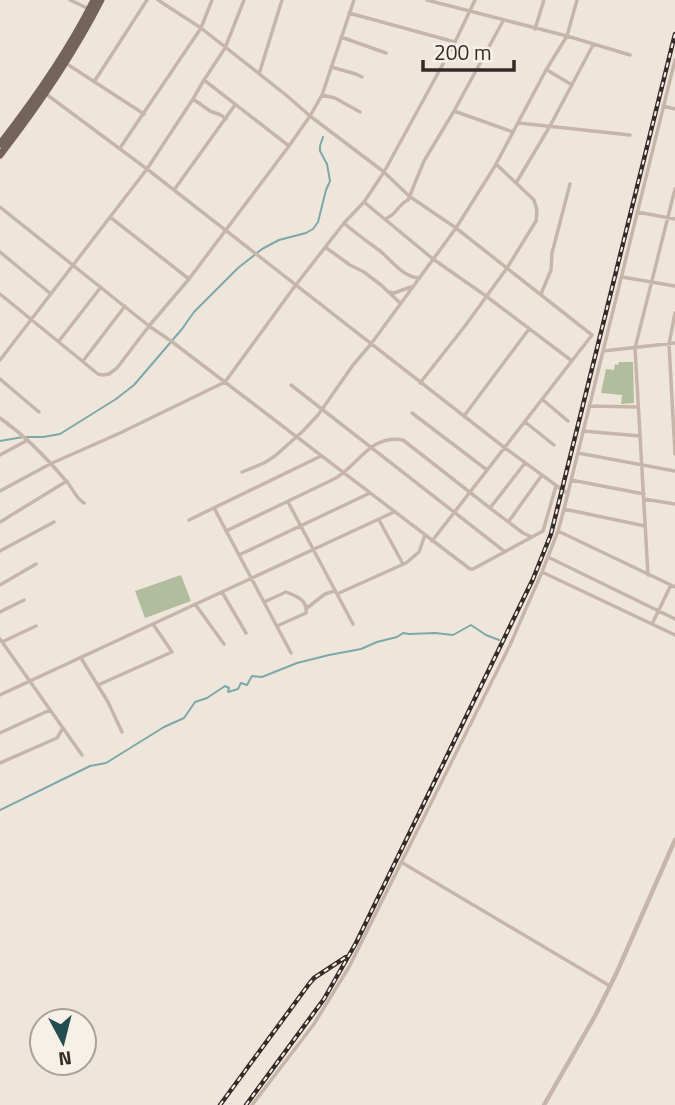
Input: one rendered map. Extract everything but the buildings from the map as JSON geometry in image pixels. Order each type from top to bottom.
[{"type":"main road","points":[[0,144],[36,97],[94,0]]},
{"type":"main road","points":[[0,155],[46,93],[101,0]]},
{"type":"street","points":[[70,0],[89,9]]},
{"type":"street","points":[[94,82],[147,0]]},
{"type":"street","points":[[159,0],[201,29],[383,172],[409,196],[456,228],[592,335],[432,541]]},
{"type":"street","points":[[120,148],[201,29],[212,0]]},
{"type":"street","points":[[0,360],[147,169],[225,48],[244,0]]},
{"type":"street","points":[[259,74],[282,0]]},
{"type":"street","points":[[0,294],[98,374],[109,374],[117,368],[226,231],[310,116],[322,95],[354,0]]},
{"type":"street","points":[[427,0],[630,55]]},
{"type":"street","points":[[0,491],[50,464],[225,382],[383,172],[455,42],[475,0]]},
{"type":"street","points":[[536,29],[544,0]]},
{"type":"street","points":[[243,472],[264,463],[287,447],[303,431],[456,228],[496,164],[567,36],[577,0]]},
{"type":"street","points":[[349,13],[455,42]]},
{"type":"street","points":[[385,219],[394,215],[404,201],[408,200],[424,161],[503,21]]},
{"type":"street","points":[[341,37],[386,53]]},
{"type":"street","points":[[516,183],[593,45]]},
{"type":"street","points":[[251,1105],[314,1024],[349,967],[510,645],[542,572],[558,531],[568,494],[675,60]]},
{"type":"street","points":[[65,63],[144,114]]},
{"type":"street","points":[[331,67],[362,77]]},
{"type":"street","points":[[546,70],[572,85]]},
{"type":"street","points":[[204,79],[289,146]]},
{"type":"street","points":[[46,93],[420,383],[568,494]]},
{"type":"street","points":[[322,95],[335,98],[360,112]]},
{"type":"street","points":[[193,99],[226,119]]},
{"type":"street","points":[[174,190],[235,104]]},
{"type":"street","points":[[663,106],[675,109]]},
{"type":"street","points":[[454,111],[513,132]]},
{"type":"street","points":[[519,122],[630,135]]},
{"type":"street","points":[[420,383],[508,268],[536,221],[534,200],[496,164]]},
{"type":"street","points":[[541,294],[551,270],[552,253],[570,184]]},
{"type":"street","points":[[648,575],[635,348],[675,189]]},
{"type":"street","points":[[363,202],[433,259],[572,361]]},
{"type":"street","points":[[0,207],[149,326],[472,570],[543,531],[556,486]]},
{"type":"street","points":[[637,212],[675,219]]},
{"type":"street","points":[[110,218],[189,279]]},
{"type":"street","points":[[344,223],[408,275],[419,278]]},
{"type":"street","points":[[325,247],[364,272],[400,303]]},
{"type":"street","points":[[0,252],[51,294]]},
{"type":"street","points":[[621,277],[675,286]]},
{"type":"street","points":[[387,292],[394,293],[413,286]]},
{"type":"street","points":[[59,341],[101,287]]},
{"type":"street","points":[[0,305],[5,298]]},
{"type":"street","points":[[83,361],[125,306]]},
{"type":"street","points":[[675,313],[672,343],[675,454]]},
{"type":"street","points":[[464,415],[529,329]]},
{"type":"street","points":[[603,351],[672,343]]},
{"type":"street","points":[[0,379],[39,412]]},
{"type":"street","points":[[291,385],[504,551]]},
{"type":"street","points":[[542,400],[568,421]]},
{"type":"street","points":[[589,406],[638,407]]},
{"type":"street","points":[[412,413],[487,470]]},
{"type":"street","points":[[0,418],[12,426],[67,481],[79,500],[84,503]]},
{"type":"street","points":[[525,422],[554,445]]},
{"type":"street","points":[[583,431],[640,436]]},
{"type":"street","points":[[226,531],[344,474],[358,457],[371,447],[399,438],[523,533],[532,537]]},
{"type":"street","points":[[0,455],[26,440]]},
{"type":"street","points":[[578,453],[675,471]]},
{"type":"street","points":[[189,520],[321,456]]},
{"type":"street","points":[[490,508],[525,463]]},
{"type":"street","points":[[509,521],[542,475]]},
{"type":"street","points":[[571,480],[675,504]]},
{"type":"street","points":[[0,522],[67,481]]},
{"type":"street","points":[[239,555],[370,493]]},
{"type":"street","points":[[288,502],[353,624]]},
{"type":"street","points":[[214,508],[291,653]]},
{"type":"street","points":[[564,509],[645,526]]},
{"type":"street","points":[[0,695],[394,512]]},
{"type":"street","points":[[378,519],[403,564]]},
{"type":"street","points":[[0,551],[54,522]]},
{"type":"street","points":[[558,531],[673,586],[652,624]]},
{"type":"street","points":[[277,626],[306,613],[307,608],[326,594],[336,593],[403,564],[419,552],[425,536]]},
{"type":"street","points":[[550,558],[675,620]]},
{"type":"street","points":[[0,585],[36,565]]},
{"type":"street","points":[[542,572],[675,635]]},
{"type":"street","points":[[222,592],[246,633]]},
{"type":"street","points":[[264,602],[286,592],[303,601],[307,608]]},
{"type":"street","points":[[0,612],[24,600]]},
{"type":"street","points":[[195,604],[225,644]]},
{"type":"street","points":[[97,685],[172,652],[153,624]]},
{"type":"street","points":[[36,626],[1,640],[82,755]]},
{"type":"street","points":[[80,658],[122,732]]},
{"type":"street","points":[[0,733],[50,709]]},
{"type":"street","points":[[0,763],[57,738],[63,728]]},
{"type":"street","points":[[544,1105],[610,986],[675,840]]},
{"type":"street","points":[[401,862],[610,986]]},
{"type":"green space","points":[[619,362],[633,362],[634,403],[621,404],[622,395],[601,393],[606,369],[614,370],[615,364],[618,365]]},
{"type":"green space","points":[[181,575],[191,601],[145,618],[135,591]]},
{"type":"waterway","points":[[0,441],[60,434],[116,399],[134,385],[194,312],[238,268],[262,249],[279,240],[313,229],[318,222],[330,181],[327,164],[320,151],[323,137]]},
{"type":"waterway","points":[[0,810],[90,766],[106,763],[164,727],[184,718],[195,702],[207,698],[225,686],[229,688],[228,692],[238,689],[241,683],[247,685],[252,676],[262,677],[297,663],[361,649],[403,633],[453,635],[471,625],[499,640]]},
{"type":"railway","points":[[246,1105],[324,999],[356,943],[533,579],[551,534],[675,34]]},
{"type":"railway","points":[[220,1105],[314,978],[346,957]]}]
